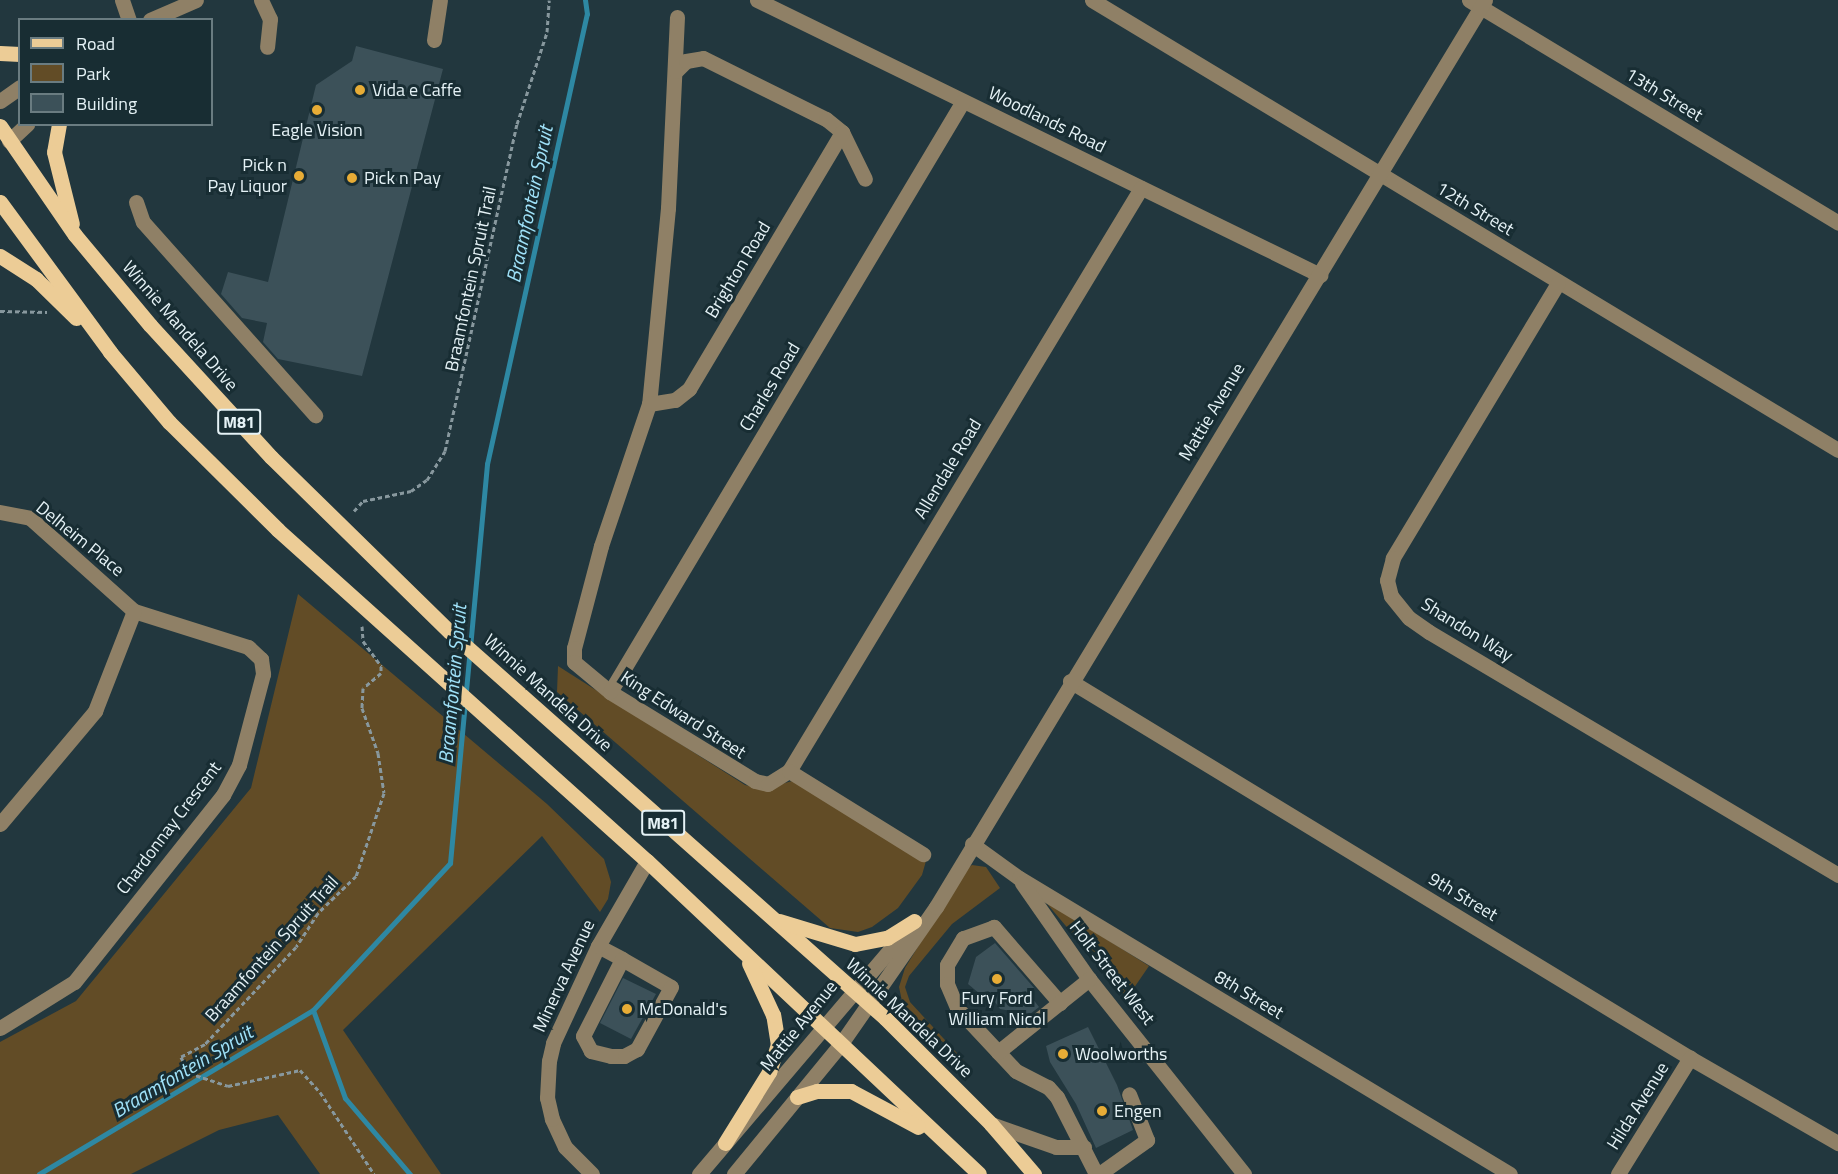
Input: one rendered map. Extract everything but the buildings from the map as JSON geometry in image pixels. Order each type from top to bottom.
[{"type":"main road","points":[[0,53],[18,54]]},
{"type":"main road","name":"Winnie Mandela Drive","points":[[0,126],[5,144],[75,235],[150,325],[271,457],[414,598],[768,917],[870,1005],[991,1124],[1034,1174]]},
{"type":"main road","points":[[59,126],[54,152],[75,235]]},
{"type":"main road","name":"M81","points":[[0,202],[110,352],[169,422],[278,530],[432,667],[519,749],[647,861],[977,1174]]},
{"type":"main road","points":[[0,256],[36,279],[110,352]]},
{"type":"main road","points":[[768,917],[831,940],[855,944],[887,938],[914,921]]},
{"type":"main road","points":[[725,1143],[769,1072],[778,1046],[773,1015],[743,951]]},
{"type":"main road","points":[[797,1097],[817,1091],[851,1091],[908,1119],[977,1174]]},
{"type":"street","points":[[122,0],[128,18]]},
{"type":"street","points":[[155,18],[196,0]]},
{"type":"street","points":[[261,0],[270,19],[267,47]]},
{"type":"street","points":[[434,40],[440,0]]},
{"type":"street","name":"Woodlands Road","points":[[757,0],[1320,275]]},
{"type":"street","name":"12th Street","points":[[1092,0],[1838,450]]},
{"type":"street","name":"Mattie Avenue","points":[[734,1174],[840,1045],[936,907],[1070,681],[1320,275],[1377,172],[1478,2]]},
{"type":"street","name":"13th Street","points":[[1478,2],[1838,223]]},
{"type":"street","points":[[649,404],[650,362],[666,232],[677,17]]},
{"type":"street","points":[[676,71],[694,58],[716,62],[826,119],[842,132],[865,179]]},
{"type":"street","points":[[0,101],[18,88]]},
{"type":"street","name":"Charles Road","points":[[610,692],[963,101]]},
{"type":"street","points":[[5,144],[25,126]]},
{"type":"street","name":"Brighton Road","points":[[649,404],[675,400],[689,389],[842,132]]},
{"type":"street","name":"Allendale Road","points":[[789,771],[1141,188]]},
{"type":"street","points":[[136,202],[143,222],[315,415]]},
{"type":"street","name":"Shandon Way","points":[[1558,283],[1393,558],[1387,580],[1391,596],[1404,613],[1429,632],[1838,875]]},
{"type":"street","name":"King Edward Street","points":[[649,404],[601,546],[574,648],[577,667],[610,692],[743,776],[768,784],[789,771]]},
{"type":"street","name":"Delheim Place","points":[[1,509],[30,518],[134,611]]},
{"type":"street","points":[[0,824],[95,711],[134,611]]},
{"type":"street","name":"Chardonnay Crescent","points":[[0,1028],[63,992],[82,973],[223,795],[239,765],[262,686],[258,655],[241,643],[134,611]]},
{"type":"street","name":"9th Street","points":[[1070,681],[1690,1058],[1838,1143]]},
{"type":"street","points":[[789,771],[923,854]]},
{"type":"street","name":"Mattie Avenue","points":[[699,1174],[824,1030],[853,991],[914,921],[972,844]]},
{"type":"street","name":"8th Street","points":[[972,844],[1019,878],[1510,1174]]},
{"type":"street","name":"Minerva Avenue","points":[[592,1174],[565,1147],[552,1119],[546,1079],[553,1043],[598,946],[647,861]]},
{"type":"street","name":"Holt Street West","points":[[1019,878],[1089,980],[1244,1174]]},
{"type":"street","points":[[1060,1003],[999,929],[989,927],[963,938],[947,965],[947,984],[957,1008],[1016,1071],[1048,1087],[1057,1097],[1097,1174],[1148,1140],[1129,1094]]},
{"type":"street","points":[[598,946],[622,958],[671,987],[638,1049],[624,1056],[611,1056],[591,1051],[583,1036],[622,958]]},
{"type":"street","points":[[998,1052],[1089,980]]},
{"type":"street","name":"Hilda Avenue","points":[[1618,1174],[1690,1058]]},
{"type":"street","points":[[991,1124],[1056,1147],[1084,1147]]},
{"type":"path","name":"Braamfontein Spruit Trail","points":[[354,511],[363,501],[411,491],[426,480],[445,451],[518,124],[547,32],[549,0]]},
{"type":"path","points":[[0,311],[45,311],[51,315]]},
{"type":"path","name":"Braamfontein Spruit Trail","points":[[360,603],[363,641],[381,666],[381,673],[363,688],[362,708],[378,753],[384,793],[370,844],[356,876],[318,913],[284,961],[205,1044],[181,1057],[189,1073],[228,1086],[300,1070],[320,1092],[374,1174]]},
{"type":"green space","points":[[298,594],[547,804],[604,859],[611,882],[608,899],[600,912],[542,836],[343,1030],[441,1174],[320,1174],[278,1115],[219,1130],[131,1174],[0,1174],[0,1042],[76,1001],[251,788]]},
{"type":"green space","points":[[558,666],[745,785],[764,789],[799,779],[926,861],[922,875],[898,908],[872,927],[858,932],[830,928],[557,692]]},
{"type":"green space","points":[[972,865],[986,867],[1000,888],[952,924],[909,976],[905,987],[910,1002],[967,1064],[903,1006],[899,987],[905,968],[964,871]]},
{"type":"green space","points":[[1043,899],[1149,966],[1127,998]]},
{"type":"waterway","name":"Braamfontein Spruit","points":[[39,1174],[313,1010],[450,863],[487,464],[587,14],[585,0]]},
{"type":"waterway","points":[[313,1010],[345,1098],[410,1174]]},
{"type":"place","name":"Vida e Caffe","points":[[360,90]]},
{"type":"place","name":"Eagle Vision","points":[[317,110]]},
{"type":"place","name":"Pick n Pay Liquor","points":[[299,176]]},
{"type":"place","name":"Pick n Pay","points":[[352,178]]},
{"type":"place","name":"Fury Ford William Nicol","points":[[997,979]]},
{"type":"place","name":"McDonald's","points":[[627,1009]]},
{"type":"place","name":"Woolworths","points":[[1063,1054]]},
{"type":"place","name":"Engen","points":[[1102,1111]]}]
